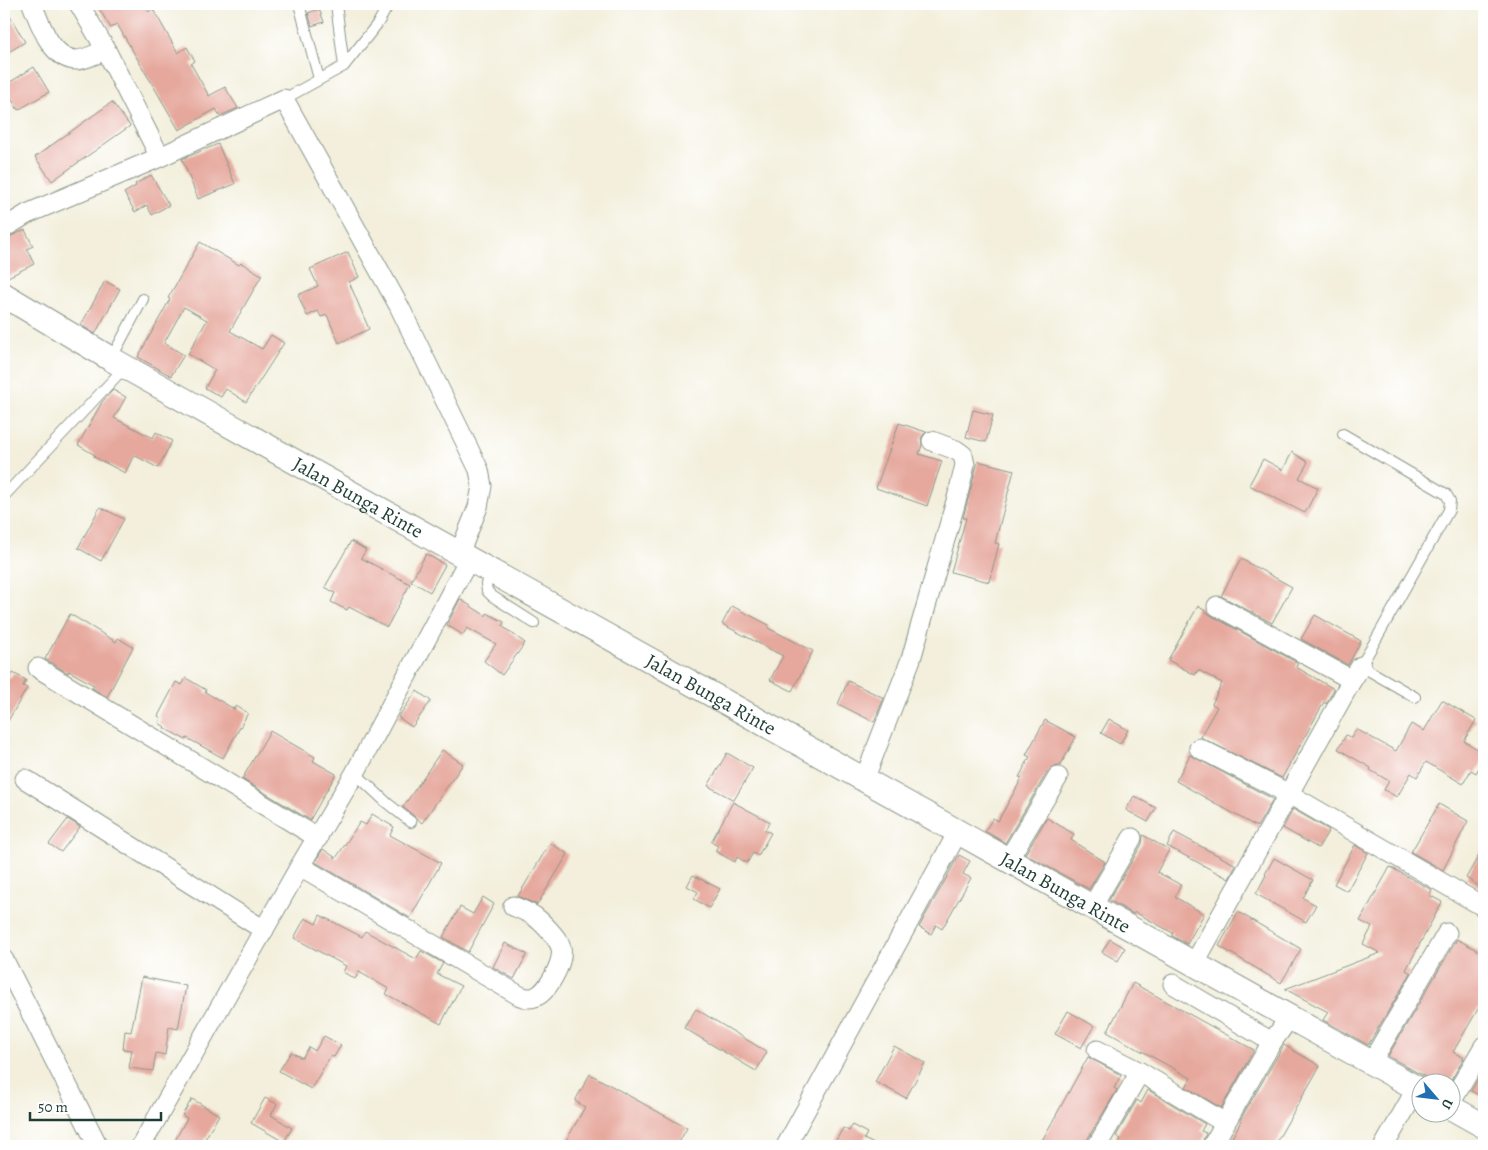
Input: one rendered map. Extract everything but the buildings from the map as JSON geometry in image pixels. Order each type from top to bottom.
[{"type":"street","points":[[32,4],[44,34],[59,53],[70,59],[78,60],[106,50]]},
{"type":"street","points":[[79,4],[106,50],[160,157]]},
{"type":"street","points":[[4,228],[27,214],[160,157],[284,99],[399,306],[479,470],[482,486],[464,556],[355,773],[141,1146]]},
{"type":"street","name":"Jalan Bunga Rinte","points":[[4,294],[118,363],[1410,1084]]},
{"type":"street","points":[[864,780],[911,659],[958,494],[964,465],[963,455],[956,450],[932,441]]},
{"type":"street","points":[[1194,964],[1357,673],[1217,606]]},
{"type":"street","points":[[38,668],[318,838]]},
{"type":"street","points":[[1199,748],[1289,794],[1484,907]]},
{"type":"street","points":[[1008,860],[1058,777]]},
{"type":"street","points":[[25,779],[264,930]]},
{"type":"street","points":[[786,1146],[958,832]]},
{"type":"street","points":[[1092,907],[1132,838]]},
{"type":"street","points":[[300,866],[520,996],[536,997],[544,990],[557,971],[561,959],[561,949],[557,939],[534,916],[513,906]]},
{"type":"street","points":[[1371,1063],[1447,933]]},
{"type":"street","points":[[4,960],[98,1146]]},
{"type":"street","points":[[1173,984],[1272,1042]]},
{"type":"street","points":[[1212,1146],[1272,1042],[1290,1018]]},
{"type":"street","points":[[1460,1088],[1484,1046]]},
{"type":"street","points":[[1097,1050],[1140,1072],[1225,1123]]},
{"type":"street","points":[[1097,1146],[1140,1072]]},
{"type":"street","points":[[1384,1146],[1410,1104]]},
{"type":"street","points":[[1460,1111],[1484,1126]]},
{"type":"lane","points":[[299,4],[319,79]]},
{"type":"lane","points":[[336,4],[344,66]]},
{"type":"lane","points":[[284,99],[344,66],[378,23],[389,4]]},
{"type":"lane","points":[[4,496],[118,363],[143,299]]},
{"type":"lane","points":[[1343,434],[1446,494],[1450,501],[1449,510],[1357,673],[1416,697]]},
{"type":"lane","points":[[490,570],[486,584],[487,591],[534,623]]},
{"type":"lane","points":[[355,773],[387,803],[411,822]]}]
